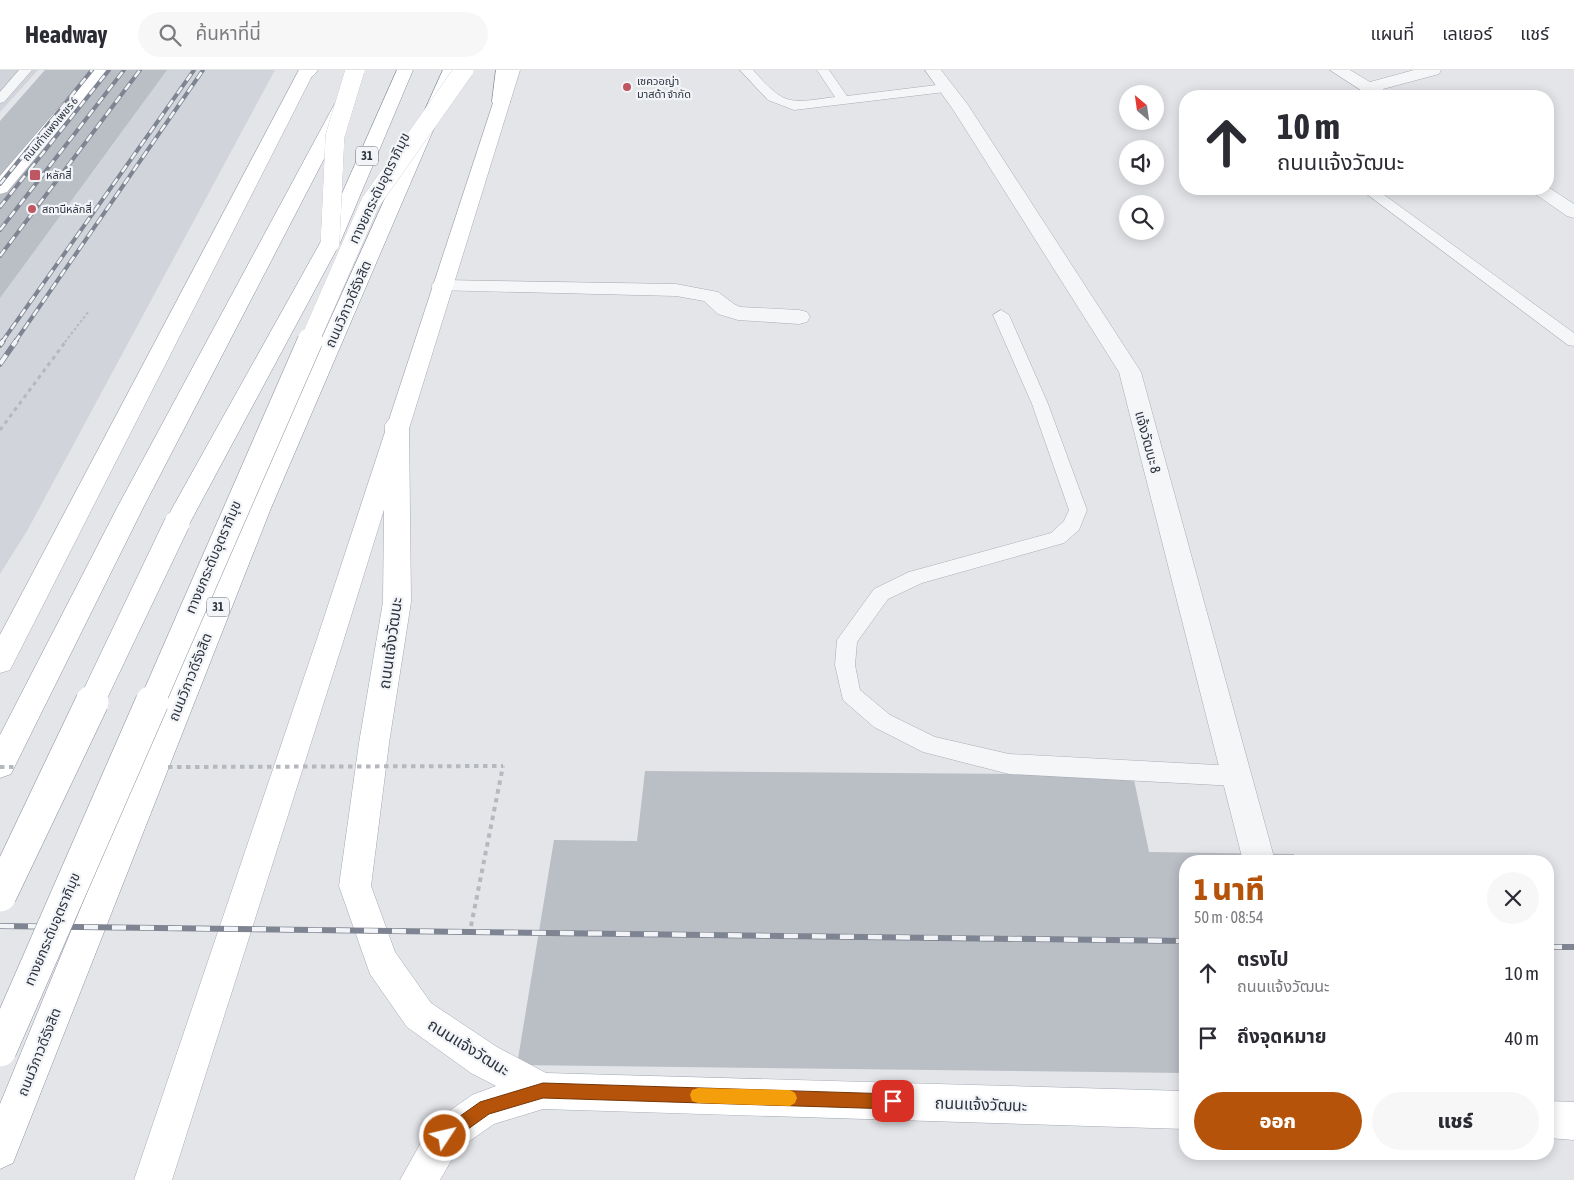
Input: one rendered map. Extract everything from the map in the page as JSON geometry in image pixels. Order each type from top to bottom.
[{"type":"main road","name":"ถนนกำแพงเพชร 6","points":[[0,188],[100,70]]},
{"type":"main road","points":[[330,243],[335,136],[355,70]]},
{"type":"main road","points":[[7,766],[132,506],[362,70]]},
{"type":"main road","name":"ทางยกระดับอุตราภิมุข","points":[[0,895],[177,523],[330,243],[405,70]]},
{"type":"main road","name":"ทางยกระดับอุตราภิมุข","points":[[0,1050],[370,203],[437,70]]},
{"type":"main road","name":"ถนนวิภาวดีรังสิต","points":[[0,1150],[258,508],[451,70]]},
{"type":"main road","points":[[370,203],[464,70]]},
{"type":"main road","points":[[501,102],[504,70]]},
{"type":"main road","points":[[153,1180],[187,1068],[303,725],[441,286],[512,70]]},
{"type":"main road","points":[[0,662],[308,71]]},
{"type":"main road","name":"ถนนแจ้งวัฒนะ","points":[[397,425],[398,602],[374,743],[356,886],[382,962],[419,1015],[484,1060],[543,1090],[1179,1110]]},
{"type":"main road","points":[[419,1180],[445,1136],[485,1108],[543,1090]]},
{"type":"main road","points":[[1554,1120],[1574,1121]]},
{"type":"street","points":[[1338,70],[1372,90]]},
{"type":"street","points":[[1380,90],[1434,70]]},
{"type":"street","name":"แจ้งวัฒนะ 8","points":[[939,79],[962,109],[1130,372],[1257,855]]},
{"type":"street","points":[[1547,195],[1574,212]]},
{"type":"street","points":[[441,286],[676,290],[711,296],[726,309],[738,313],[799,317]]},
{"type":"lane","points":[[0,99],[26,70]]},
{"type":"lane","points":[[746,70],[774,101],[794,106],[844,101],[939,79]]},
{"type":"lane","points":[[823,70],[844,101]]},
{"type":"lane","points":[[1375,195],[1574,341]]},
{"type":"lane","points":[[1001,315],[1040,404],[1078,510],[1072,525],[1057,538],[916,578],[881,594],[847,640],[844,665],[850,694],[882,720],[931,745],[1008,764],[1236,776]]},
{"type":"path","points":[[0,430],[89,311]]},
{"type":"path","points":[[158,767],[503,766],[471,926]]},
{"type":"shaded area","points":[[0,70],[38,70],[0,112]]},
{"type":"shaded area","points":[[48,70],[275,70],[27,531],[0,574],[0,122]]},
{"type":"building","name":"สถานีหลักสี่","points":[[45,70],[167,70],[0,298],[0,121]]},
{"type":"building","points":[[645,771],[1133,775],[1149,852],[1294,855],[1179,855],[1179,1073],[517,1065],[554,840],[637,841]]},
{"type":"railway","points":[[0,184],[92,70]]},
{"type":"railway","points":[[0,207],[109,70]]},
{"type":"railway","points":[[0,230],[124,70]]},
{"type":"railway","points":[[0,256],[140,70]]},
{"type":"railway","points":[[2,342],[194,70]]},
{"type":"railway","points":[[15,342],[203,70]]},
{"type":"railway","points":[[0,345],[3,341]]},
{"type":"railway","points":[[0,364],[16,341]]},
{"type":"railway","points":[[0,926],[1179,941]]},
{"type":"railway","points":[[1554,947],[1574,947]]},
{"type":"slow traffic","points":[[698,1095],[790,1098]]},
{"type":"place","name":"เซควอญ่า มาสด้า จำกัด","points":[[627,87]]},
{"type":"place","name":"หลักสี่","points":[[35,175]]},
{"type":"place","name":"สถานีหลักสี่","points":[[32,209]]},
{"type":"route","points":[[445,1136],[485,1108],[543,1090],[893,1101]]}]
